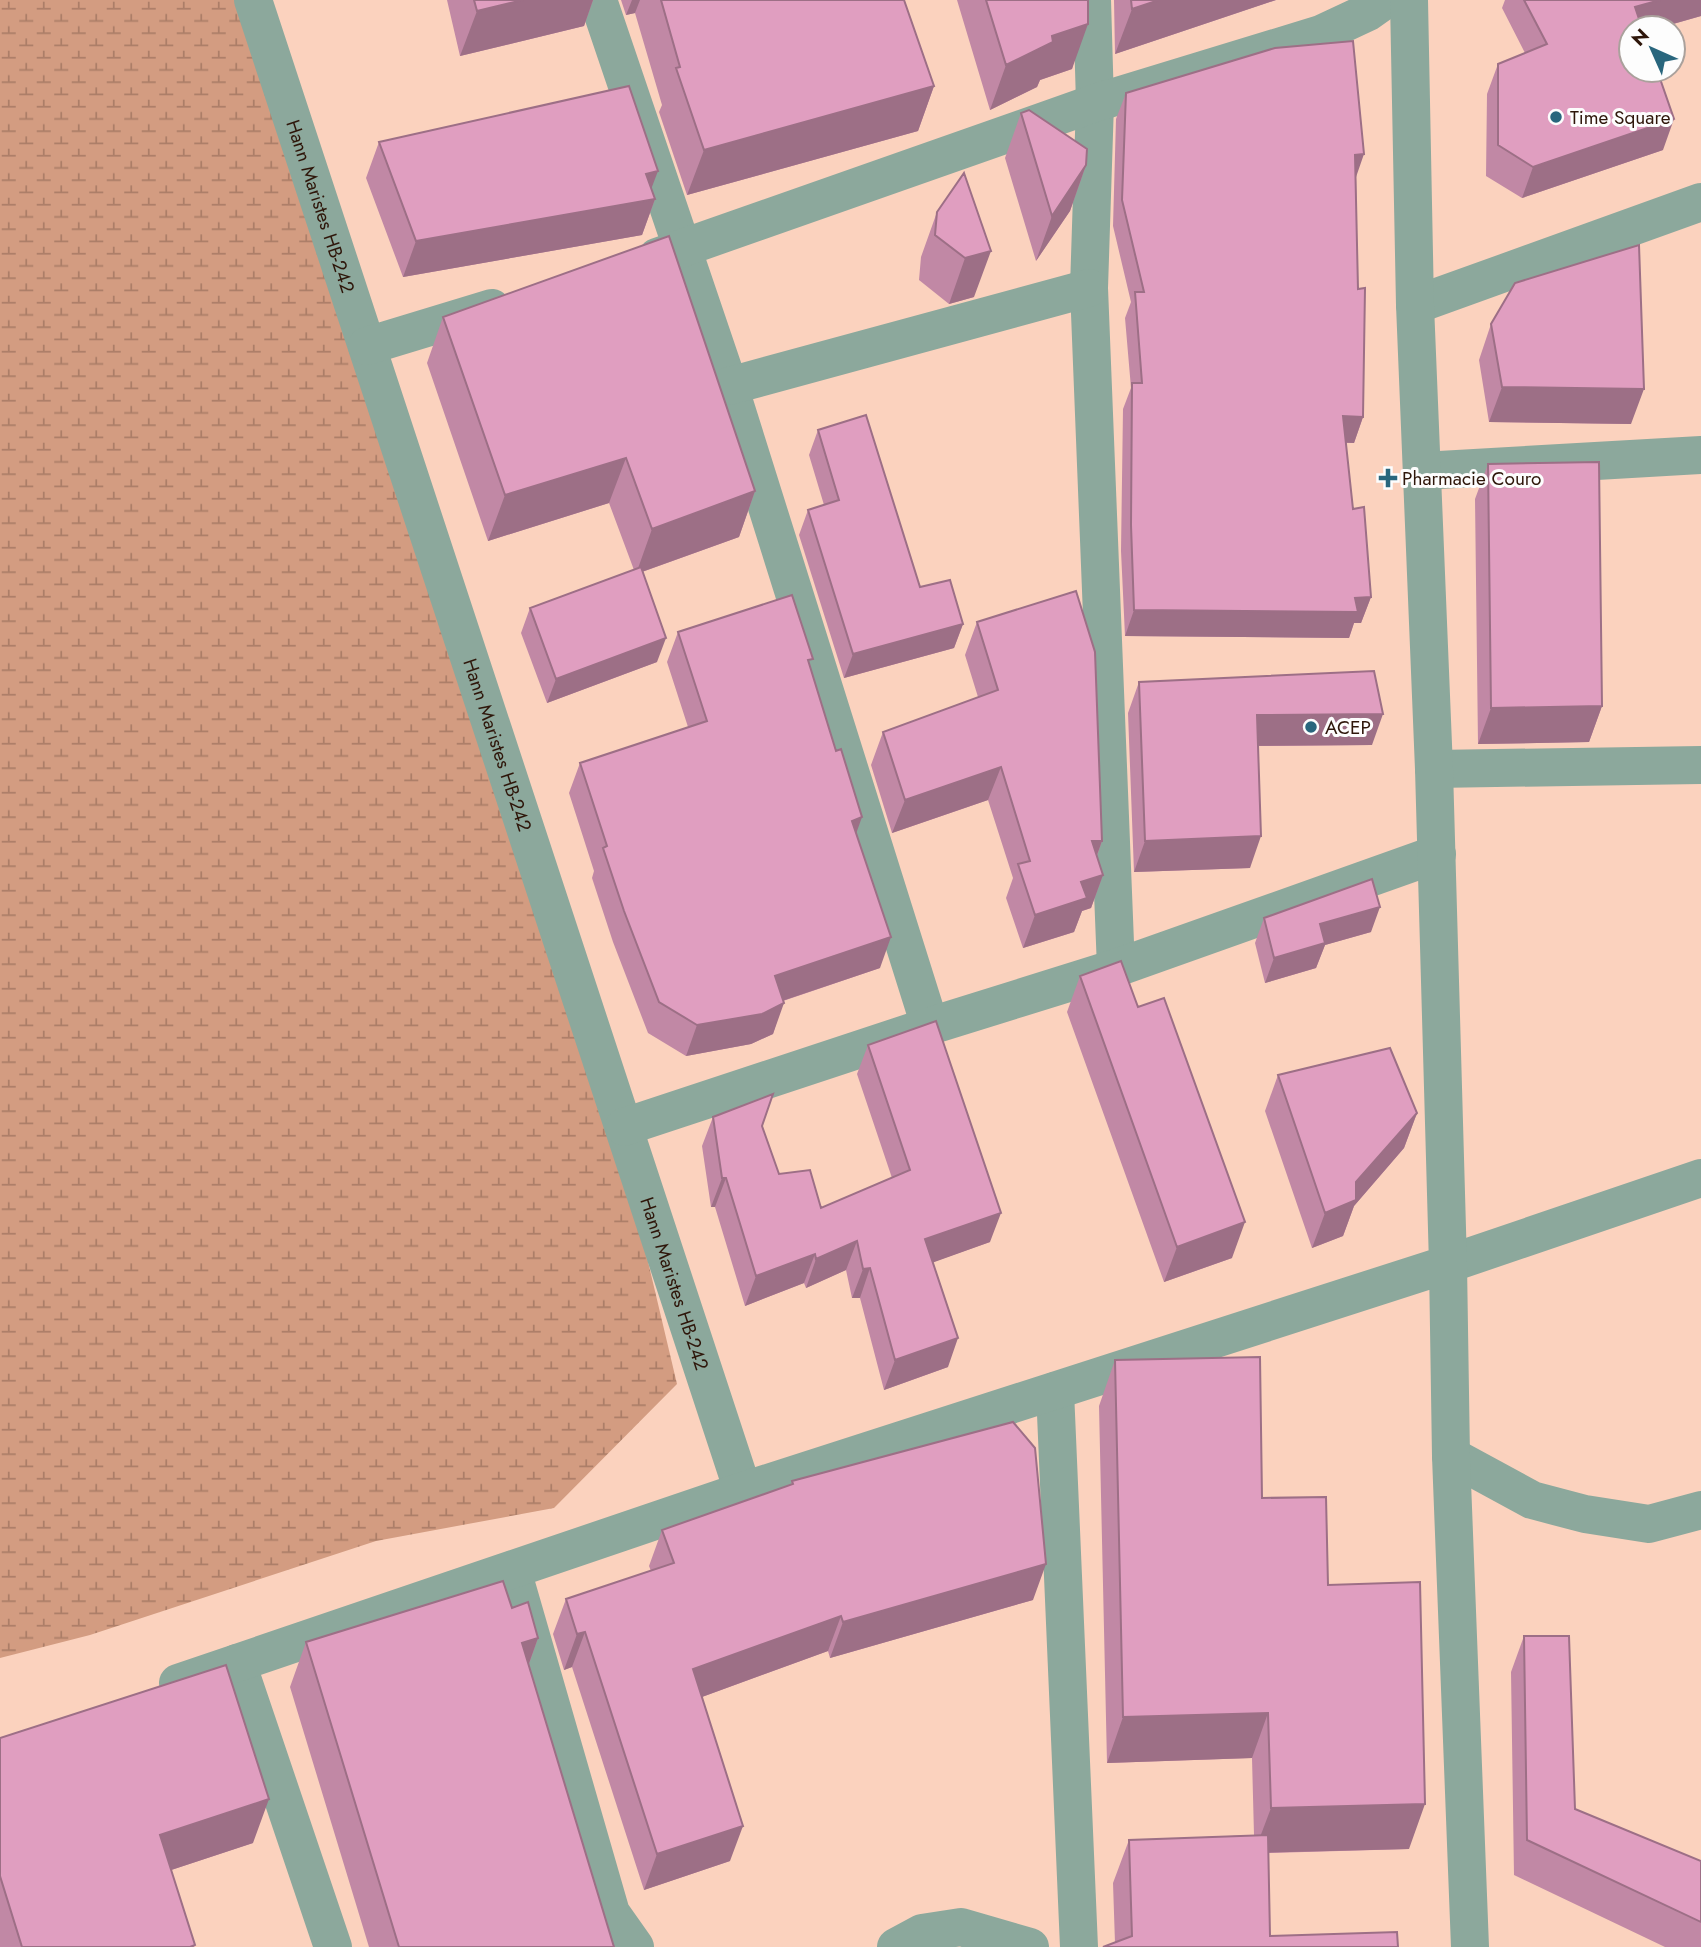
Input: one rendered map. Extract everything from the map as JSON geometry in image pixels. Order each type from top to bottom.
[{"type":"street","name":"Hann Maristes HB-242","points":[[253,0],[743,1491]]},
{"type":"street","points":[[598,0],[729,386],[930,1026]]},
{"type":"street","points":[[1092,0],[1095,103],[1089,288],[1116,968]]},
{"type":"street","points":[[630,266],[682,250],[1095,103],[1321,34],[1368,12],[1385,0]]},
{"type":"street","points":[[1409,0],[1415,305],[1437,855],[1451,1456],[1470,1947]]},
{"type":"street","points":[[1415,305],[1701,202]]},
{"type":"street","points":[[729,386],[1089,288]]},
{"type":"street","points":[[367,346],[525,298]]},
{"type":"street","points":[[1422,471],[1701,455]]},
{"type":"street","points":[[1434,769],[1701,765]]},
{"type":"street","points":[[624,1127],[1116,968],[1437,855]]},
{"type":"street","points":[[145,1694],[743,1491],[1448,1264],[1701,1178]]},
{"type":"street","points":[[1055,1391],[1079,1947]]},
{"type":"street","points":[[1451,1456],[1532,1500],[1585,1514],[1649,1524],[1701,1510]]},
{"type":"street","points":[[512,1570],[611,1913],[635,1947]]},
{"type":"street","points":[[237,1663],[333,1947]]},
{"type":"street","points":[[896,1947],[922,1933],[961,1927],[1030,1947]]},
{"type":"green space","points":[[0,0],[241,0],[627,1173],[677,1384],[554,1508],[376,1541],[90,1635],[0,1658]]},
{"type":"building","points":[[474,0],[523,0],[477,11]]},
{"type":"building","points":[[661,0],[904,0],[934,86],[704,150],[676,68],[680,67]]},
{"type":"building","points":[[986,0],[1088,0],[1088,24],[1052,36],[1053,42],[1006,65]]},
{"type":"building","points":[[1131,0],[1159,0],[1132,9]]},
{"type":"building","points":[[1524,0],[1660,0],[1635,7],[1637,14],[1617,14],[1617,84],[1662,84],[1674,119],[1533,167],[1498,145],[1498,64],[1547,44]]},
{"type":"building","points":[[1353,41],[1364,154],[1355,155],[1358,289],[1365,288],[1363,417],[1343,416],[1353,509],[1364,507],[1371,597],[1355,598],[1358,612],[1134,610],[1131,525],[1132,383],[1142,383],[1135,292],[1144,292],[1122,200],[1126,93],[1275,48]]},
{"type":"building","points":[[629,86],[658,171],[646,174],[655,199],[416,241],[379,142]]},
{"type":"building","points":[[1029,110],[1087,149],[1086,165],[1052,216],[1021,113]]},
{"type":"building","points":[[964,173],[991,251],[965,258],[935,235],[937,212]]},
{"type":"building","points":[[669,236],[755,491],[652,529],[626,458],[505,495],[443,317]]},
{"type":"building","points":[[1639,245],[1644,389],[1502,387],[1491,324],[1515,283]]},
{"type":"building","points":[[866,415],[920,587],[950,580],[963,624],[853,654],[808,510],[839,500],[818,430]]},
{"type":"building","points":[[1599,462],[1602,706],[1491,708],[1488,464]]},
{"type":"building","points":[[641,567],[666,638],[556,679],[530,608]]},
{"type":"building","points":[[1076,591],[1095,652],[1102,841],[1092,841],[1103,875],[1081,882],[1087,898],[1035,915],[1018,864],[1030,861],[1001,767],[905,800],[883,732],[998,690],[977,622]]},
{"type":"building","points":[[792,595],[813,659],[808,660],[836,751],[841,749],[862,817],[852,821],[891,937],[775,976],[784,1003],[762,1014],[697,1025],[659,1002],[603,848],[607,846],[580,763],[707,721],[678,632]]},
{"type":"building","points":[[1374,671],[1383,714],[1257,715],[1261,836],[1145,841],[1139,682]]},
{"type":"building","points":[[1372,879],[1380,907],[1320,924],[1325,943],[1274,958],[1264,918]]},
{"type":"building","points":[[1121,961],[1138,1007],[1164,998],[1245,1222],[1177,1247],[1080,976]]},
{"type":"building","points":[[936,1021],[1001,1213],[925,1239],[958,1338],[895,1360],[870,1268],[863,1269],[857,1241],[816,1259],[815,1254],[756,1276],[726,1178],[722,1178],[713,1117],[773,1094],[762,1126],[779,1174],[810,1170],[821,1208],[910,1170],[868,1045]]},
{"type":"building","points":[[1390,1048],[1417,1113],[1356,1182],[1356,1200],[1325,1213],[1278,1075]]},
{"type":"building","points":[[1260,1357],[1262,1498],[1326,1497],[1328,1585],[1420,1582],[1425,1804],[1271,1808],[1268,1713],[1123,1717],[1115,1360]]},
{"type":"building","points":[[1013,1422],[1035,1448],[1046,1564],[843,1622],[841,1616],[693,1669],[743,1826],[657,1854],[585,1632],[577,1634],[566,1599],[674,1563],[662,1530],[793,1484],[792,1481]]},
{"type":"building","points":[[503,1581],[512,1608],[528,1602],[538,1638],[522,1643],[614,1947],[399,1947],[306,1642]]},
{"type":"building","points":[[1524,1636],[1569,1636],[1575,1809],[1701,1861],[1701,1922],[1527,1840]]},
{"type":"building","points":[[226,1665],[269,1799],[160,1835],[195,1945],[22,1947],[0,1876],[0,1738]]},
{"type":"building","points":[[1268,1835],[1270,1936],[1397,1932],[1398,1947],[1103,1947],[1132,1936],[1129,1840]]},
{"type":"place","name":"Time Square","points":[[1556,117]]},
{"type":"place","name":"Pharmacie Couro","points":[[1388,478]]},
{"type":"place","name":"ACEP","points":[[1311,727]]}]
